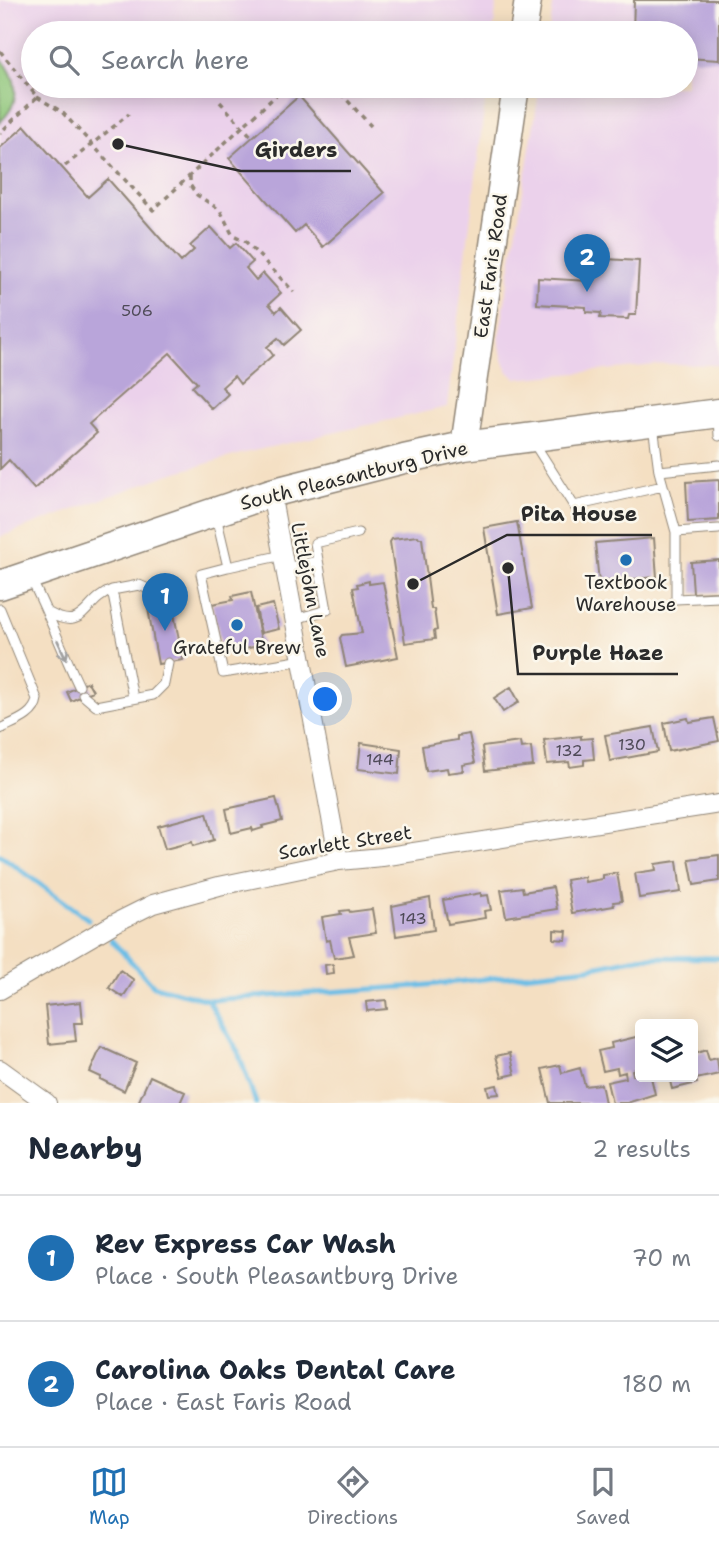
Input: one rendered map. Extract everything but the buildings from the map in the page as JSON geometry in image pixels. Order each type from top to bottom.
[{"type":"main road","points":[[525,21],[528,0]]},
{"type":"main road","name":"East Faris Road","points":[[464,446],[514,98]]},
{"type":"main road","name":"South Pleasantburg Drive","points":[[0,585],[271,492],[464,446],[652,421],[719,421]]},
{"type":"street","name":"Littlejohn Lane","points":[[271,492],[338,861]]},
{"type":"street","name":"Scarlett Street","points":[[0,990],[153,904],[219,886],[338,861],[382,857],[719,804]]},
{"type":"street","points":[[0,1069],[47,1103]]},
{"type":"lane","points":[[652,421],[659,471],[676,531],[676,598],[719,597]]},
{"type":"lane","points":[[531,437],[574,506],[663,486]]},
{"type":"lane","points":[[659,471],[719,465]]},
{"type":"lane","points":[[215,511],[228,567]]},
{"type":"lane","points":[[676,531],[719,529]]},
{"type":"lane","points":[[295,619],[327,610],[315,543],[358,533]]},
{"type":"lane","points":[[303,660],[223,673],[201,574],[228,567],[318,561]]},
{"type":"lane","points":[[29,574],[49,613],[58,641],[81,691],[96,706],[153,695],[164,684],[168,663]]},
{"type":"lane","points":[[49,613],[71,621],[106,593],[139,585],[153,591],[158,601]]},
{"type":"lane","points":[[112,590],[133,698]]},
{"type":"lane","points":[[0,609],[37,699],[32,712],[0,729]]},
{"type":"path","points":[[0,51],[21,77]]},
{"type":"path","points":[[0,133],[36,98]]},
{"type":"path","points":[[39,98],[62,112],[153,210],[273,98]]},
{"type":"path","points":[[345,98],[371,126]]},
{"type":"path","points":[[220,102],[252,137]]},
{"type":"path","points":[[65,166],[129,114]]},
{"type":"path","points":[[190,176],[190,186],[197,195],[220,210],[233,236],[246,242],[294,292]]},
{"type":"shaded area","points":[[0,0],[497,0],[494,21],[21,21],[21,98],[486,98],[447,407],[244,453],[167,475],[0,537]]},
{"type":"shaded area","points":[[554,0],[719,0],[719,365],[665,364],[527,378],[516,378],[508,372],[499,339],[538,98],[698,98],[698,21],[551,21]]},
{"type":"green space","points":[[0,57],[11,73],[15,98],[0,122]]},
{"type":"waterway","points":[[0,855],[88,919]]},
{"type":"waterway","points":[[111,940],[154,986],[208,1000],[418,986],[589,968],[642,957],[719,958]]},
{"type":"waterway","points":[[208,1000],[238,1052],[256,1103]]},
{"type":"place","name":"Girders","points":[[118,144]]},
{"type":"place","name":"Carolina Oaks Dental Care","points":[[587,292]]},
{"type":"place","name":"Textbook Warehouse","points":[[626,560]]},
{"type":"place","name":"Purple Haze","points":[[508,568]]},
{"type":"place","name":"Pita House","points":[[413,584]]},
{"type":"place","name":"Grateful Brew","points":[[237,625]]},
{"type":"place","name":"Rev Express Car Wash","points":[[165,631]]}]
